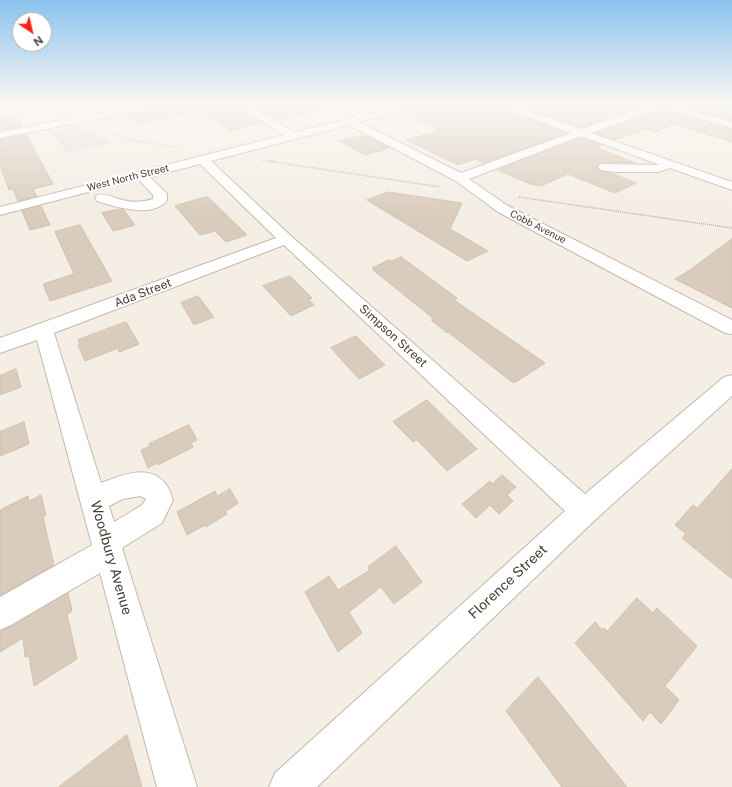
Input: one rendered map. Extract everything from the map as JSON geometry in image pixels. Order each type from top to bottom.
[{"type":"street","name":"West North Street","points":[[0,210],[62,195],[92,198],[141,175],[274,141]]},
{"type":"street","name":"Cobb Avenue","points":[[386,141],[460,178],[504,209],[732,328]]},
{"type":"street","points":[[460,178],[559,141]]},
{"type":"street","points":[[602,141],[732,186]]},
{"type":"street","name":"Simpson Street","points":[[202,159],[286,240],[585,510]]},
{"type":"street","points":[[604,167],[615,170],[646,168],[657,169],[670,164]]},
{"type":"street","points":[[62,195],[71,204],[92,198],[140,207],[158,202],[160,200],[160,194],[141,175]]},
{"type":"street","name":"Ada Street","points":[[0,346],[286,240]]},
{"type":"street","name":"Woodbury Avenue","points":[[44,330],[108,547],[176,787]]},
{"type":"street","name":"Florence Street","points":[[289,787],[585,510],[732,383]]},
{"type":"street","points":[[0,614],[108,547],[152,514],[160,500],[157,492],[148,485],[136,483],[94,499]]},
{"type":"path","points":[[137,141],[181,149]]},
{"type":"shaded area","points":[[58,141],[107,141],[111,143],[67,153]]},
{"type":"building","points":[[0,141],[30,141],[53,184],[33,189],[37,196],[18,201],[13,189],[9,190],[0,165]]},
{"type":"building","points":[[340,141],[375,141],[390,148],[365,155]]},
{"type":"building","points":[[408,141],[546,141],[484,163],[475,159],[458,165]]},
{"type":"building","points":[[574,141],[589,141],[601,145],[596,147],[635,163],[600,162],[597,168],[600,171],[611,173],[636,183],[615,193],[568,174],[541,186],[530,184],[498,170]]},
{"type":"building","points":[[388,192],[462,203],[450,229],[488,251],[467,261],[367,200]]},
{"type":"building","points":[[208,197],[247,235],[226,242],[215,231],[200,235],[175,206]]},
{"type":"building","points":[[41,206],[50,225],[30,230],[22,211]]},
{"type":"building","points":[[119,209],[124,210],[135,225],[113,231],[102,213]]},
{"type":"building","points":[[80,225],[112,281],[50,301],[43,284],[74,274],[55,232]]},
{"type":"building","points":[[732,239],[732,308],[675,279],[690,270]]},
{"type":"building","points":[[401,257],[457,298],[454,300],[545,363],[516,382],[512,382],[431,320],[434,319],[372,268],[389,260],[391,261]]},
{"type":"building","points":[[290,276],[312,298],[309,300],[314,305],[291,316],[263,286]]},
{"type":"building","points":[[198,296],[214,317],[194,325],[181,303]]},
{"type":"building","points":[[126,322],[139,344],[119,352],[118,348],[85,361],[78,345],[80,344],[78,340]]},
{"type":"building","points":[[356,336],[385,365],[359,379],[331,348]]},
{"type":"building","points":[[16,369],[21,387],[0,395],[0,376]]},
{"type":"building","points":[[427,400],[477,449],[447,471],[417,440],[413,442],[393,422]]},
{"type":"building","points":[[24,422],[29,444],[0,456],[0,432]]},
{"type":"building","points":[[189,425],[197,440],[191,443],[193,447],[158,465],[157,463],[148,468],[141,450],[150,446],[149,444]]},
{"type":"building","points":[[732,469],[732,579],[682,538],[686,534],[675,525],[693,505],[697,508]]},
{"type":"building","points":[[502,475],[516,487],[507,495],[513,501],[499,514],[490,505],[476,518],[462,504],[490,481],[492,484]]},
{"type":"building","points":[[230,489],[238,503],[226,511],[227,514],[206,527],[205,525],[187,535],[177,512],[215,491],[217,496]]},
{"type":"building","points":[[41,495],[46,515],[43,517],[54,565],[0,595],[0,510],[28,496],[29,501]]},
{"type":"building","points":[[396,546],[422,582],[394,604],[381,587],[349,612],[362,633],[338,652],[305,592],[329,576],[338,590],[370,570],[368,567]]},
{"type":"building","points":[[68,593],[72,611],[67,614],[77,659],[34,686],[29,656],[25,657],[23,638],[0,652],[0,631],[12,626]]},
{"type":"building","points":[[637,598],[653,613],[657,608],[697,646],[665,686],[679,700],[661,724],[650,712],[643,721],[575,643],[595,622],[602,630],[604,628],[607,631]]},
{"type":"building","points":[[538,677],[627,787],[562,787],[506,711]]},
{"type":"building","points":[[127,735],[142,787],[59,787]]}]
